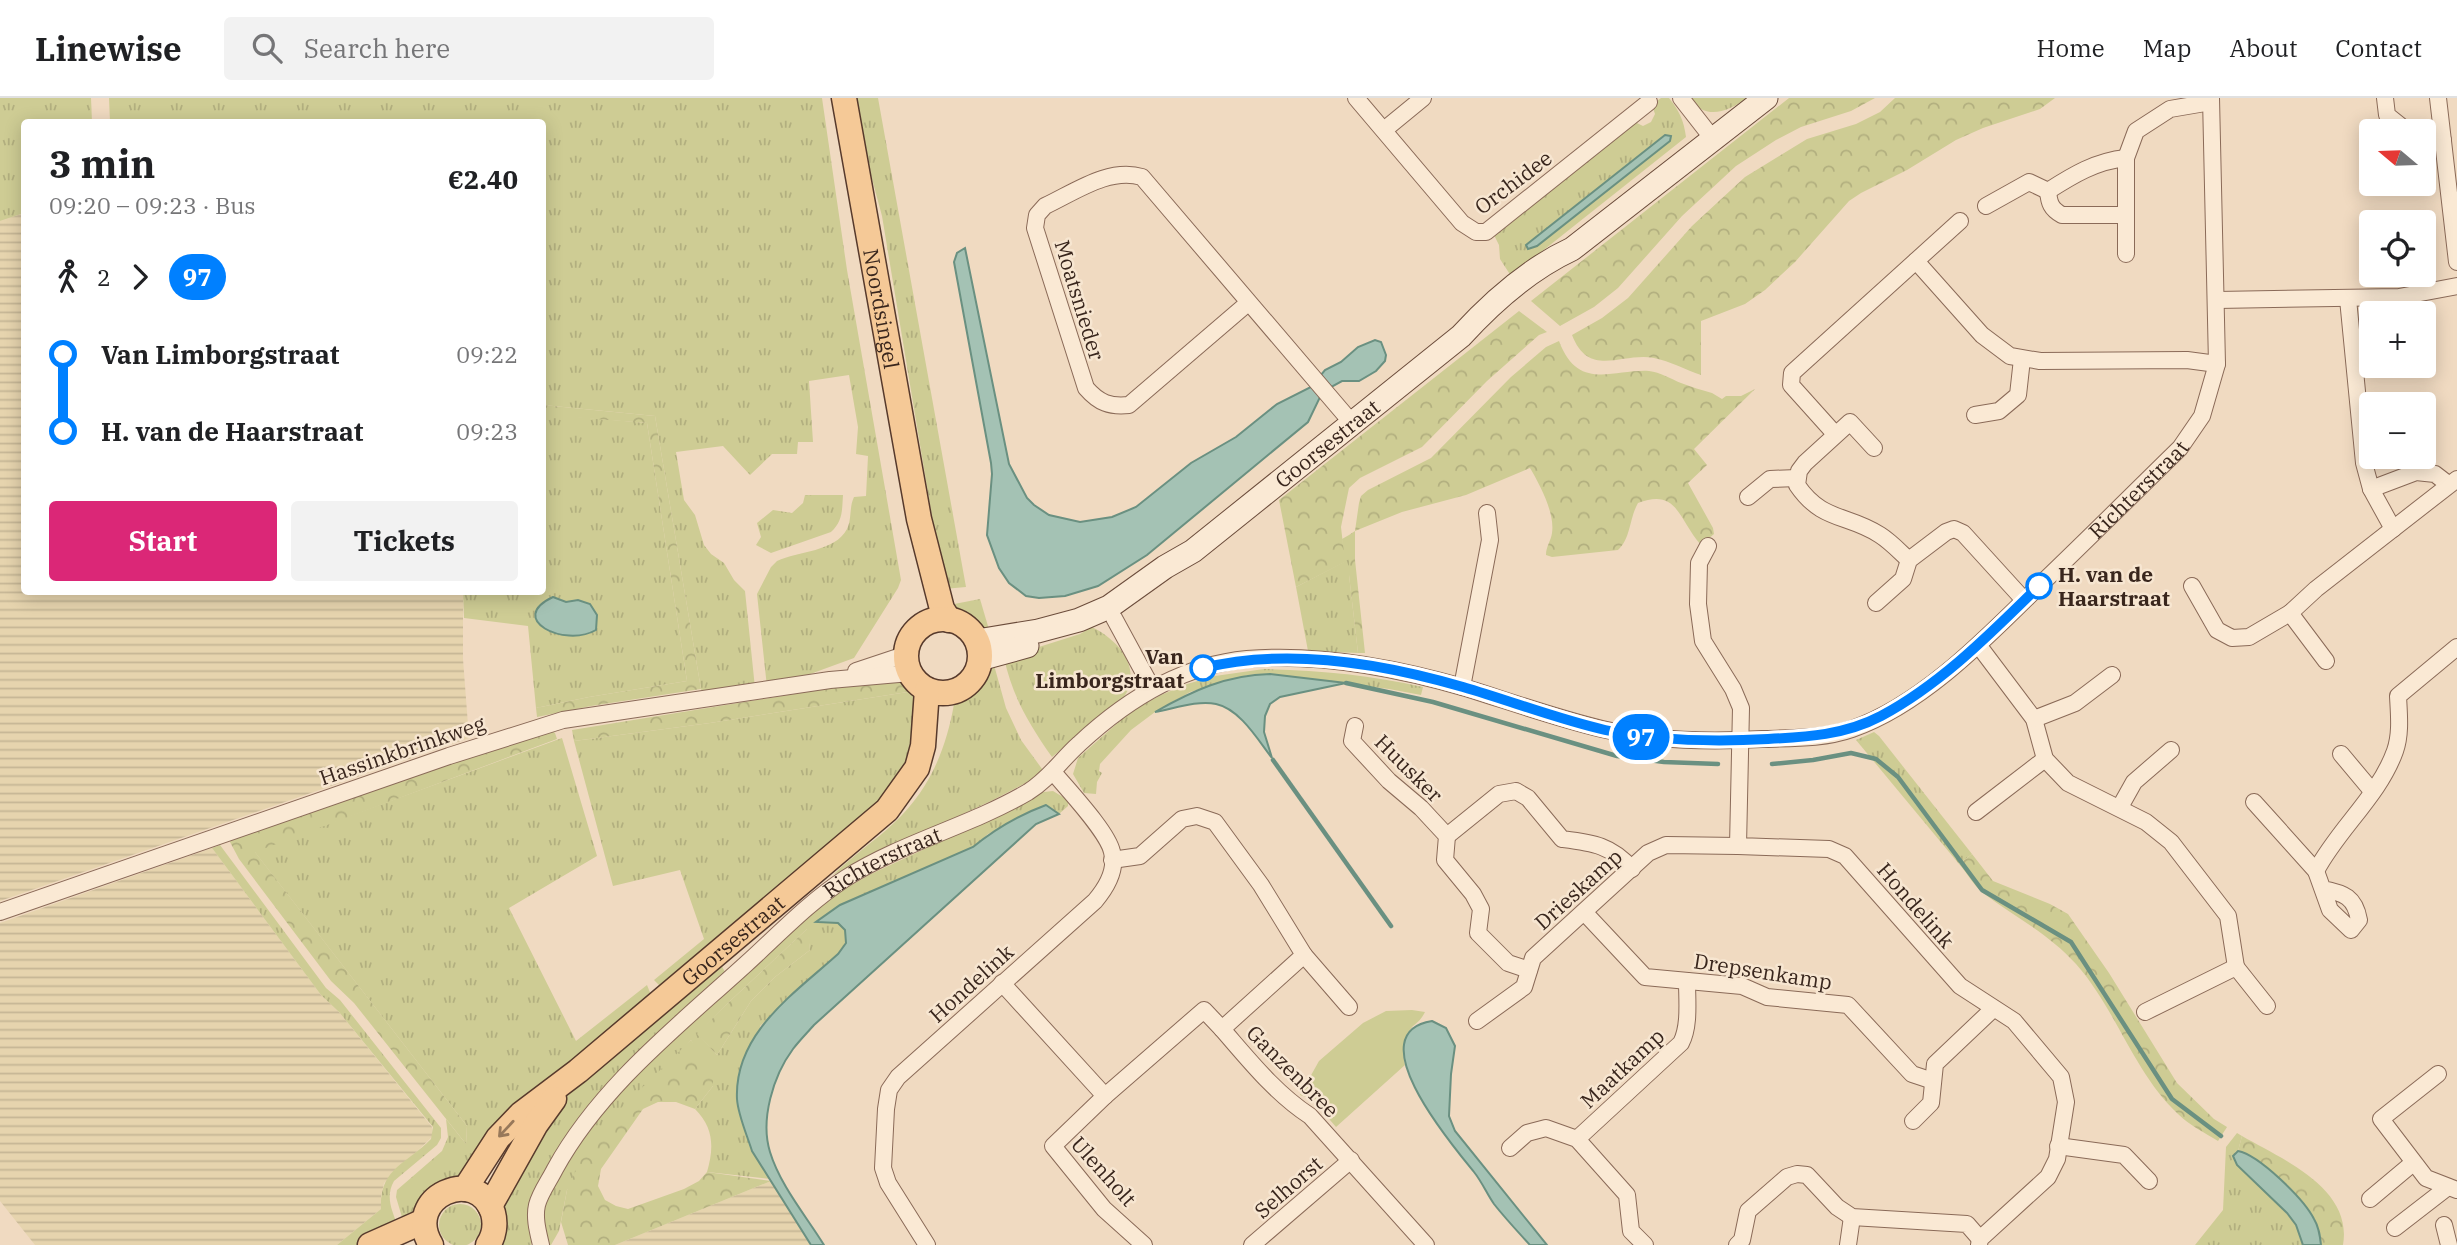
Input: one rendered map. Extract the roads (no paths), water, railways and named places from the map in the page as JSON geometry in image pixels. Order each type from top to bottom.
[{"type":"main road","name":"Noordsingel","points":[[844,98],[919,519],[942,609],[938,622]]},
{"type":"main road","name":"Goorsestraat","points":[[979,650],[1111,612],[1165,567],[1193,551],[1345,414],[1461,336],[1503,313],[1550,276],[1566,260],[1572,249],[1766,98]]},
{"type":"main road","points":[[938,622],[963,625],[979,650],[977,671],[970,682],[960,689],[923,678],[914,633],[938,622]]},
{"type":"main road","name":"Goorsestraat","points":[[465,1189],[489,1150],[510,1125],[578,1071],[887,810],[917,768],[923,746],[923,678]]},
{"type":"main road","name":"Goorsestraat","points":[[490,1206],[536,1124],[578,1071]]},
{"type":"main road","points":[[431,1245],[424,1228],[426,1212],[435,1199],[449,1191],[465,1189],[479,1195],[490,1206],[495,1228],[492,1243]]},
{"type":"main road","points":[[370,1245],[424,1220]]},
{"type":"street","name":"Orchidee","points":[[1356,98],[1462,223],[1476,232],[1486,232],[1649,102]]},
{"type":"street","points":[[1384,130],[1423,98]]},
{"type":"street","points":[[1682,98],[1713,139]]},
{"type":"street","points":[[2385,98],[2387,115],[2392,119]]},
{"type":"street","points":[[2438,98],[2457,262]]},
{"type":"street","points":[[2126,254],[2126,158],[2136,131],[2170,109],[2211,100]]},
{"type":"street","name":"Richterstraat","points":[[541,1245],[536,1207],[572,1138],[590,1114],[625,1077],[687,1017],[821,896],[843,880],[890,855],[1008,803],[1034,788],[1054,773],[1078,745],[1152,688],[1223,663],[1288,657],[1401,671],[1567,720],[1639,736],[1740,741],[1827,735],[1880,717],[1908,701],[1979,646],[2180,448],[2202,416],[2217,364],[2211,100]]},
{"type":"street","points":[[2436,139],[2443,140]]},
{"type":"street","points":[[2048,191],[2093,165],[2126,158]]},
{"type":"street","name":"Moatsnieder","points":[[1248,303],[1129,405],[1112,407],[1096,399],[1086,388],[1035,228],[1037,215],[1045,206],[1114,174],[1129,173],[1142,177],[1345,414]]},
{"type":"street","points":[[1986,206],[2029,182],[2048,191]]},
{"type":"street","points":[[2048,191],[2053,210],[2062,215],[2126,215]]},
{"type":"street","points":[[1835,434],[1791,385],[1791,373],[1960,221]]},
{"type":"street","points":[[1916,261],[1982,335],[2010,356],[2040,361],[2188,360],[2217,364]]},
{"type":"street","points":[[2217,300],[2399,297],[2457,286]]},
{"type":"street","points":[[2348,299],[2364,463],[2371,489],[2393,529]]},
{"type":"street","points":[[1975,415],[1999,411],[2018,395],[2022,359]]},
{"type":"street","points":[[1874,448],[1850,422],[1805,463],[1799,471],[1797,485],[1825,513],[1882,535],[1909,560]]},
{"type":"street","points":[[2192,586],[2217,630],[2232,638],[2249,637],[2290,613],[2316,589],[2453,482],[2435,474],[2416,472],[2371,489]]},
{"type":"street","points":[[1748,497],[1770,479],[1797,478]]},
{"type":"street","points":[[1462,687],[1490,540],[1487,513]]},
{"type":"street","points":[[1876,603],[1903,579],[1909,560],[1954,529],[1963,533],[2024,600]]},
{"type":"street","points":[[1709,546],[1699,563],[1698,604],[1703,641],[1733,689],[1741,708],[1738,846]]},
{"type":"street","points":[[1111,612],[1152,688]]},
{"type":"street","points":[[2290,613],[2326,661]]},
{"type":"street","points":[[1979,646],[2034,719],[2045,759],[2068,783],[2120,807],[2146,822],[2171,842],[2228,916],[2236,967],[2267,1006]]},
{"type":"street","points":[[2316,871],[2325,854],[2372,791],[2395,751],[2400,726],[2399,696],[2457,647]]},
{"type":"street","points":[[2034,719],[2075,703],[2112,675]]},
{"type":"street","name":"Hassinkbrinkweg","points":[[0,912],[563,720],[831,680],[923,678]]},
{"type":"street","name":"Huusker","points":[[1355,726],[1352,741],[1389,781],[1421,808],[1447,836]]},
{"type":"street","points":[[2120,807],[2134,782],[2171,750]]},
{"type":"street","points":[[2341,754],[2372,791]]},
{"type":"street","points":[[1976,812],[2045,759]]},
{"type":"street","points":[[1054,773],[1104,836],[1112,852],[1112,860],[1140,856],[1182,819],[1197,816],[1215,822],[1261,885],[1304,955],[1349,1007]]},
{"type":"street","points":[[1530,970],[1508,963],[1478,933],[1480,909],[1473,894],[1446,860],[1447,836],[1499,794],[1516,791],[1528,798],[1562,839],[1595,844],[1619,854],[1632,869]]},
{"type":"street","points":[[2254,802],[2316,871],[2323,889]]},
{"type":"street","name":"Drieskamp","points":[[1477,1021],[1524,987],[1533,958],[1648,853],[1666,845],[1738,846]]},
{"type":"street","name":"Hondelink","points":[[1738,846],[1829,849],[1845,856],[1960,986],[2014,1021],[2061,1077],[2066,1102],[2057,1159],[2048,1177],[1979,1242]]},
{"type":"street","name":"Hondelink","points":[[927,1245],[888,1183],[883,1167],[889,1090],[898,1077],[1095,901],[1107,887],[1112,860]]},
{"type":"street","name":"Drepsenkamp","points":[[1584,912],[1645,977],[1742,986],[1767,997],[1848,1005],[1912,1074],[1933,1081]]},
{"type":"street","name":"Ganzenbree","points":[[1304,955],[1222,1028],[1276,1089],[1310,1116],[1410,1224],[1426,1245]]},
{"type":"street","points":[[2145,1012],[2236,967]]},
{"type":"street","name":"Maatkamp","points":[[1577,1139],[1681,1043],[1686,1022],[1687,981]]},
{"type":"street","points":[[1002,983],[1105,1096]]},
{"type":"street","points":[[1913,1121],[1931,1103],[1935,1064],[1993,1009]]},
{"type":"street","name":"Ulenholt","points":[[1144,1245],[1104,1209],[1053,1146],[1105,1096],[1204,1010],[1222,1028]]},
{"type":"street","points":[[2438,1074],[2381,1119],[2426,1178],[2453,1188]]},
{"type":"street","name":"Maatkamp","points":[[1510,1148],[1527,1133],[1546,1128],[1577,1139],[1627,1195],[1631,1231],[1645,1245]]},
{"type":"street","points":[[2059,1146],[2124,1155],[2149,1181]]},
{"type":"street","name":"Selhorst","points":[[1252,1245],[1351,1160]]},
{"type":"street","points":[[2370,1199],[2413,1163]]},
{"type":"street","points":[[1737,1245],[1742,1240],[1748,1211],[1787,1177],[1797,1174],[1807,1175],[1837,1207],[1852,1217],[1968,1224],[1979,1242]]},
{"type":"street","points":[[2395,1228],[2453,1188]]},
{"type":"street","points":[[1848,1245],[1852,1217]]},
{"type":"street","points":[[1409,1245],[1410,1224]]},
{"type":"street","points":[[2444,1225],[2449,1245]]},
{"type":"waterway","points":[[1346,683],[1433,702],[1617,756],[1664,762],[1718,764]]},
{"type":"waterway","points":[[1772,764],[1851,753],[1876,759],[1898,777],[1982,890],[2071,942],[2172,1099],[2221,1136]]},
{"type":"waterway","points":[[1273,760],[1391,926]]},
{"type":"place","name":"H. van de Haarstraat","points":[[2039,586]]},
{"type":"place","name":"Van Limborgstraat","points":[[1203,668]]}]
